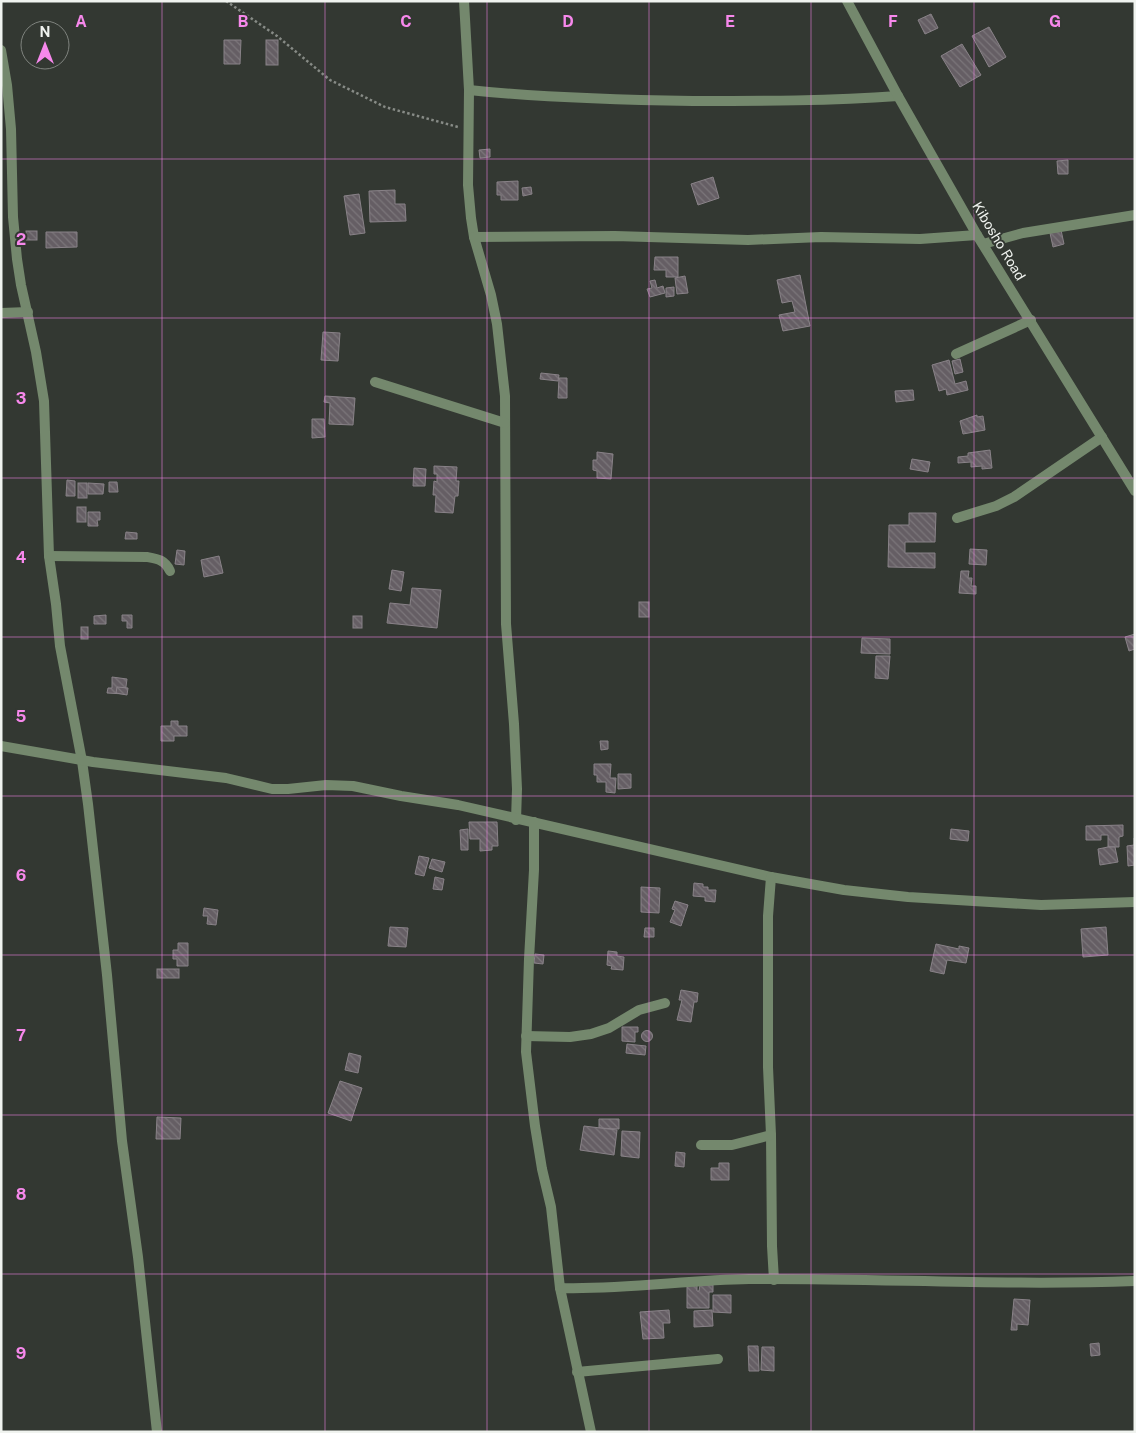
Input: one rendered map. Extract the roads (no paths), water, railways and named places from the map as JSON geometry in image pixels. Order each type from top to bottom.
[{"type":"street","points":[[464,1],[470,90],[468,185],[474,237],[491,295],[497,324],[505,396],[506,624],[516,761],[516,820]]},
{"type":"street","name":"Kibosho Road","points":[[847,1],[898,96],[980,239],[1135,491]]},
{"type":"street","points":[[1,50],[7,85],[11,129],[15,242],[21,285],[28,312],[44,401],[49,556],[60,646],[82,761],[96,866],[121,1132],[138,1257],[156,1432]]},
{"type":"street","points":[[470,90],[542,97],[606,100],[825,101],[898,96]]},
{"type":"street","points":[[474,237],[615,236],[748,240],[821,238],[980,239],[1135,215]]},
{"type":"street","points":[[1,313],[28,312]]},
{"type":"street","points":[[956,354],[1031,320]]},
{"type":"street","points":[[375,382],[505,423]]},
{"type":"street","points":[[957,518],[996,506],[1014,497],[1102,437]]},
{"type":"street","points":[[49,556],[158,558],[164,562],[170,571]]},
{"type":"street","points":[[1,746],[82,761],[226,778],[272,789],[326,785],[353,786],[458,805],[516,820],[534,822],[771,877],[844,890],[908,897],[1041,905],[1135,902]]},
{"type":"street","points":[[534,822],[534,870],[526,1036],[535,1126],[551,1207],[560,1288],[574,1346],[577,1372],[590,1432]]},
{"type":"street","points":[[771,877],[768,916],[768,1067],[774,1280]]},
{"type":"street","points":[[526,1036],[570,1037],[591,1034],[609,1028],[639,1010],[665,1003]]},
{"type":"street","points":[[701,1145],[732,1145],[771,1135]]},
{"type":"street","points":[[560,1288],[599,1288],[736,1280],[1048,1284],[1135,1282]]},
{"type":"street","points":[[577,1372],[718,1359]]}]
